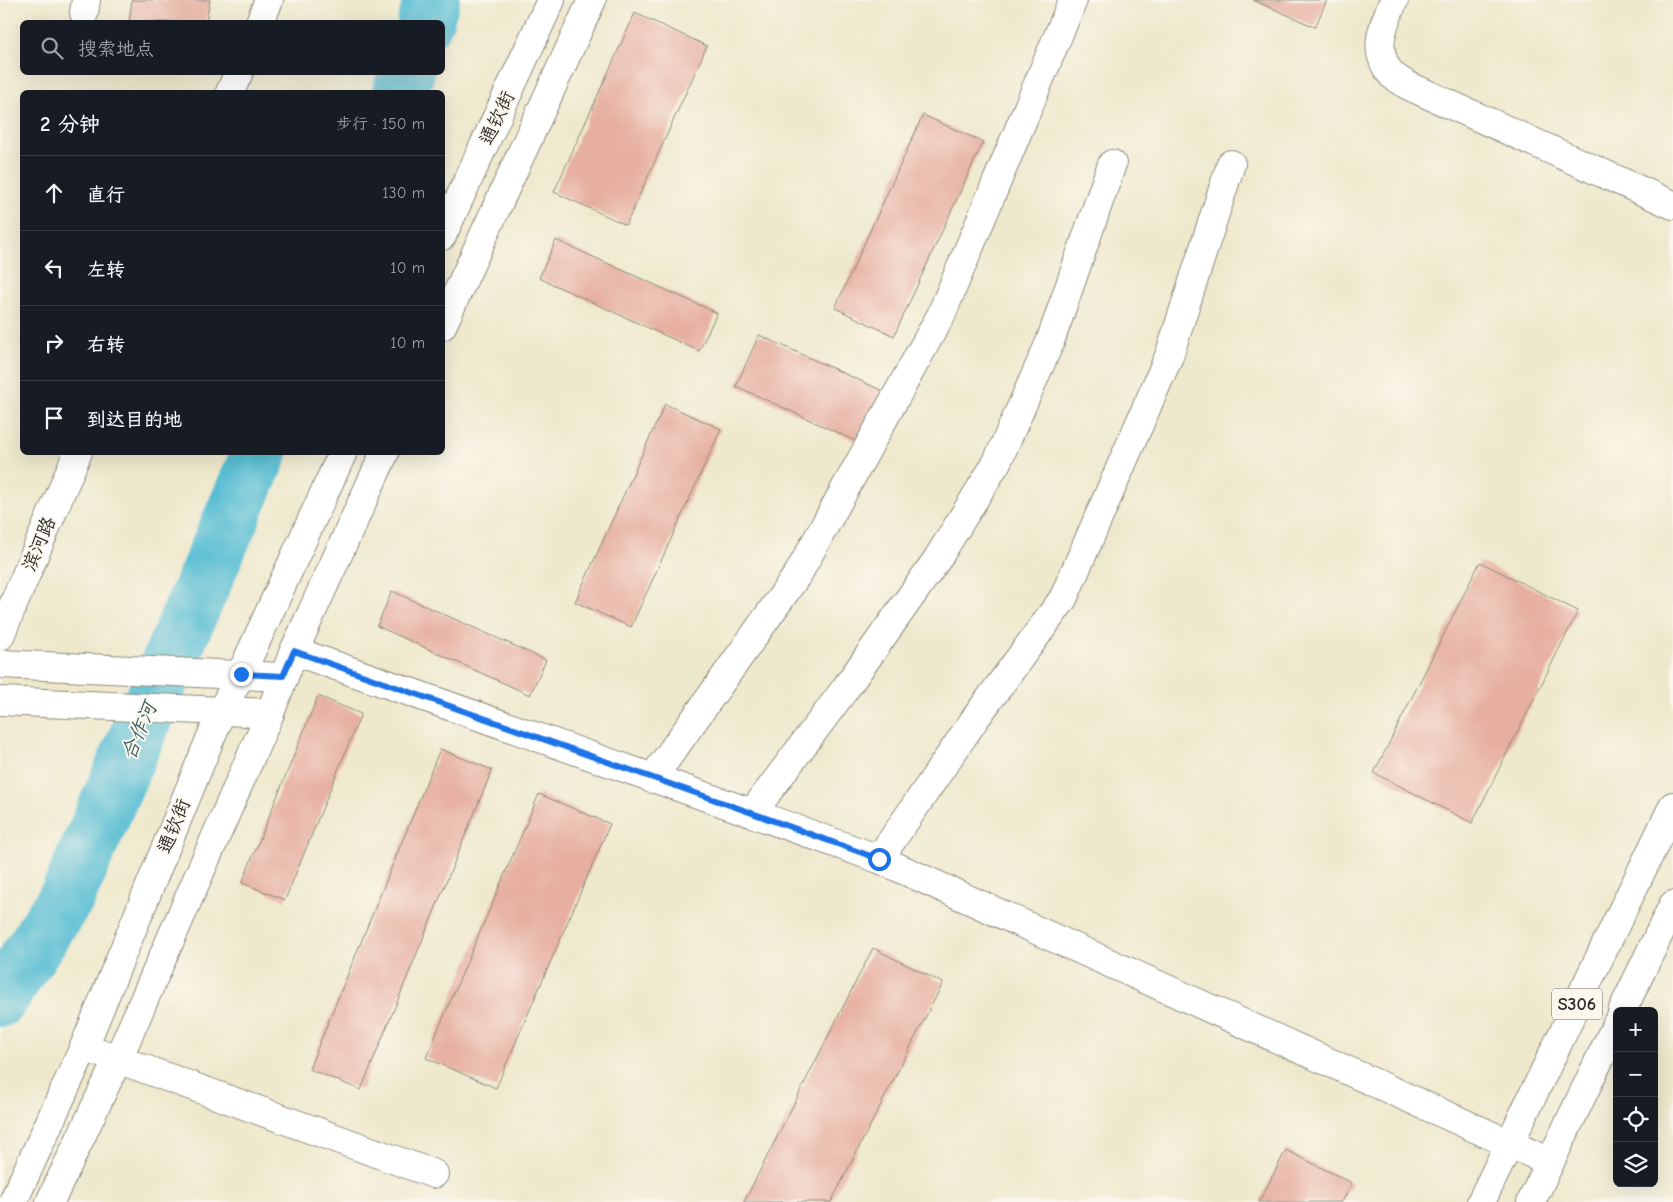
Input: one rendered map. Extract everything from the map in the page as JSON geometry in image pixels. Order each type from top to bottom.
[{"type":"street","points":[[261,20],[269,0]]},
{"type":"street","name":"通钦街","points":[[445,230],[551,0]]},
{"type":"street","points":[[445,319],[592,0]]},
{"type":"street","points":[[652,779],[798,574],[942,315],[1073,0]]},
{"type":"street","points":[[1394,0],[1383,26],[1379,42],[1382,59],[1393,75],[1409,86],[1673,205]]},
{"type":"street","points":[[231,90],[237,75]]},
{"type":"street","points":[[752,813],[845,689],[936,561],[997,462],[1050,342],[1112,164]]},
{"type":"street","points":[[879,859],[977,716],[1062,598],[1168,356],[1231,164]]},
{"type":"street","name":"滨河路","points":[[0,636],[77,455]]},
{"type":"street","name":"通钦街","points":[[13,1202],[84,1047],[222,710],[241,674],[342,455]]},
{"type":"street","points":[[50,1202],[118,1059],[270,713],[283,676],[384,455]]},
{"type":"street","points":[[294,651],[879,859],[1550,1162]]},
{"type":"street","points":[[0,664],[283,676]]},
{"type":"street","points":[[0,701],[174,707],[270,713]]},
{"type":"street","name":"S306","points":[[1481,1202],[1673,806]]},
{"type":"street","name":"S306","points":[[1624,1007],[1673,905]]},
{"type":"street","name":"S306","points":[[1531,1202],[1613,1030]]},
{"type":"street","points":[[84,1047],[434,1174]]},
{"type":"building","points":[[132,0],[210,0],[206,20],[129,20]]},
{"type":"building","points":[[1253,0],[1327,0],[1315,27]]},
{"type":"building","points":[[635,13],[707,46],[626,225],[554,192]]},
{"type":"building","points":[[923,115],[983,142],[894,336],[835,308]]},
{"type":"building","points":[[556,240],[717,313],[699,351],[539,278]]},
{"type":"building","points":[[759,335],[883,391],[860,443],[736,386]]},
{"type":"building","points":[[665,404],[721,429],[631,627],[575,602]]},
{"type":"building","points":[[1480,562],[1578,611],[1472,823],[1374,773]]},
{"type":"building","points":[[392,591],[546,660],[530,695],[377,626]]},
{"type":"building","points":[[318,696],[361,714],[285,900],[242,883]]},
{"type":"building","points":[[440,749],[492,770],[361,1090],[309,1069]]},
{"type":"building","points":[[539,794],[610,824],[496,1088],[426,1058]]},
{"type":"building","points":[[873,948],[943,983],[831,1202],[744,1202]]},
{"type":"building","points":[[1286,1150],[1352,1183],[1342,1202],[1259,1202]]},
{"type":"waterway","name":"合作河","points":[[426,20],[432,0]]},
{"type":"waterway","name":"合作河","points":[[401,90],[406,75]]},
{"type":"waterway","name":"合作河","points":[[0,999],[68,895],[259,455]]},
{"type":"route","points":[[241,674],[283,676],[294,651],[879,859]]}]
